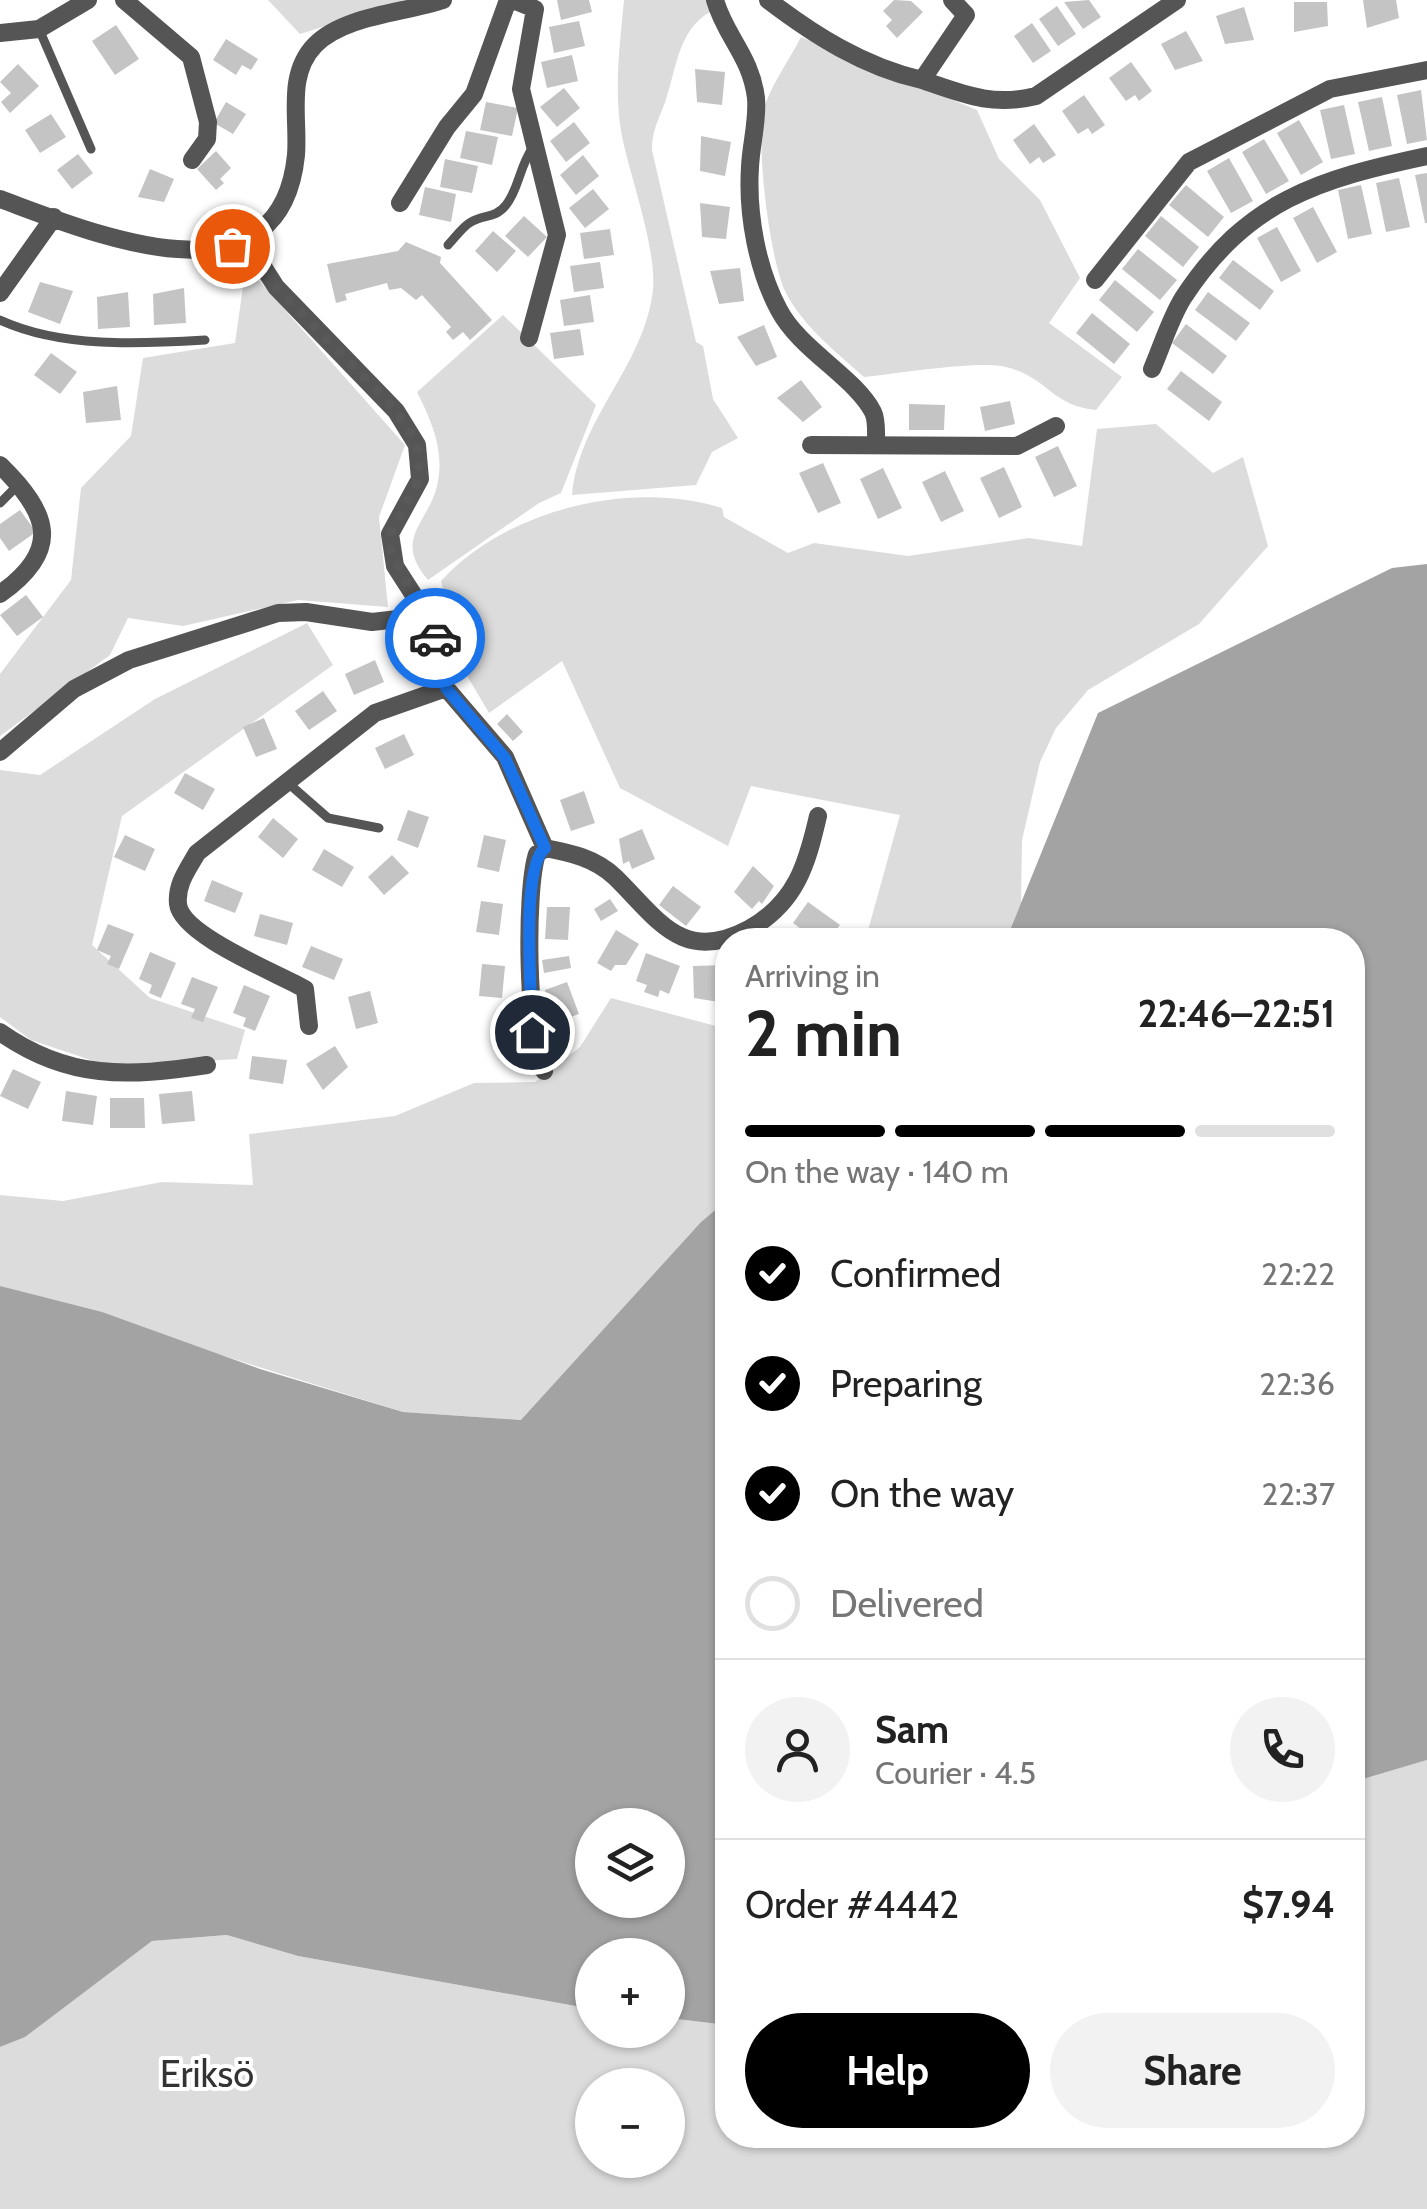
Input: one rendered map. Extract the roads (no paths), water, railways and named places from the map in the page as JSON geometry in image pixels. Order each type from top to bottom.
[{"type":"street","points":[[0,34],[40,29],[88,0]]},
{"type":"street","points":[[124,0],[191,57],[208,122],[206,140],[192,160]]},
{"type":"street","points":[[0,200],[140,246],[182,252],[211,250],[246,240],[272,218],[289,187],[296,152],[296,95],[307,54],[339,29],[443,0]]},
{"type":"street","points":[[400,203],[446,128],[474,94],[511,0],[534,9],[520,89],[557,234],[528,338]]},
{"type":"street","points":[[715,0],[720,16],[744,52],[752,76],[756,118],[751,208],[757,247],[772,294],[806,346],[873,412],[876,442]]},
{"type":"street","points":[[768,0],[805,29],[852,54],[986,102],[1036,96],[1176,0]]},
{"type":"street","points":[[922,80],[966,15],[952,0]]},
{"type":"street","points":[[1095,280],[1189,162],[1330,89],[1427,70]]},
{"type":"street","points":[[1152,369],[1182,299],[1236,234],[1316,184],[1427,156]]},
{"type":"street","points":[[0,293],[54,217]]},
{"type":"street","points":[[246,240],[276,287],[396,410],[417,444],[420,478],[390,534],[395,566],[432,627],[446,688],[505,758],[545,848]]},
{"type":"street","points":[[811,444],[1017,446],[1056,426]]},
{"type":"street","points":[[0,465],[19,484],[41,524],[43,544],[36,563],[0,594]]},
{"type":"street","points":[[0,752],[74,689],[129,660],[278,613],[306,612],[372,622],[398,619],[422,608]]},
{"type":"street","points":[[310,1026],[305,989],[191,928],[178,906],[181,880],[197,853],[375,713],[446,688]]},
{"type":"street","points":[[749,928],[792,892],[802,875],[818,816]]},
{"type":"street","points":[[545,848],[588,858],[601,866],[657,923],[674,934],[715,940]]},
{"type":"street","points":[[544,1071],[532,1032],[532,892],[534,864],[545,848]]},
{"type":"street","points":[[0,1032],[48,1062],[90,1072],[167,1071],[207,1065]]},
{"type":"lane","points":[[40,29],[91,149]]},
{"type":"lane","points":[[448,245],[470,222],[494,217],[505,206],[514,193],[519,167],[533,147]]},
{"type":"lane","points":[[0,320],[35,332],[94,341],[205,340]]},
{"type":"lane","points":[[0,502],[19,484]]},
{"type":"lane","points":[[288,783],[328,818],[379,828]]},
{"type":"park label","name":"Eriksö","points":[[207,2073]]}]
